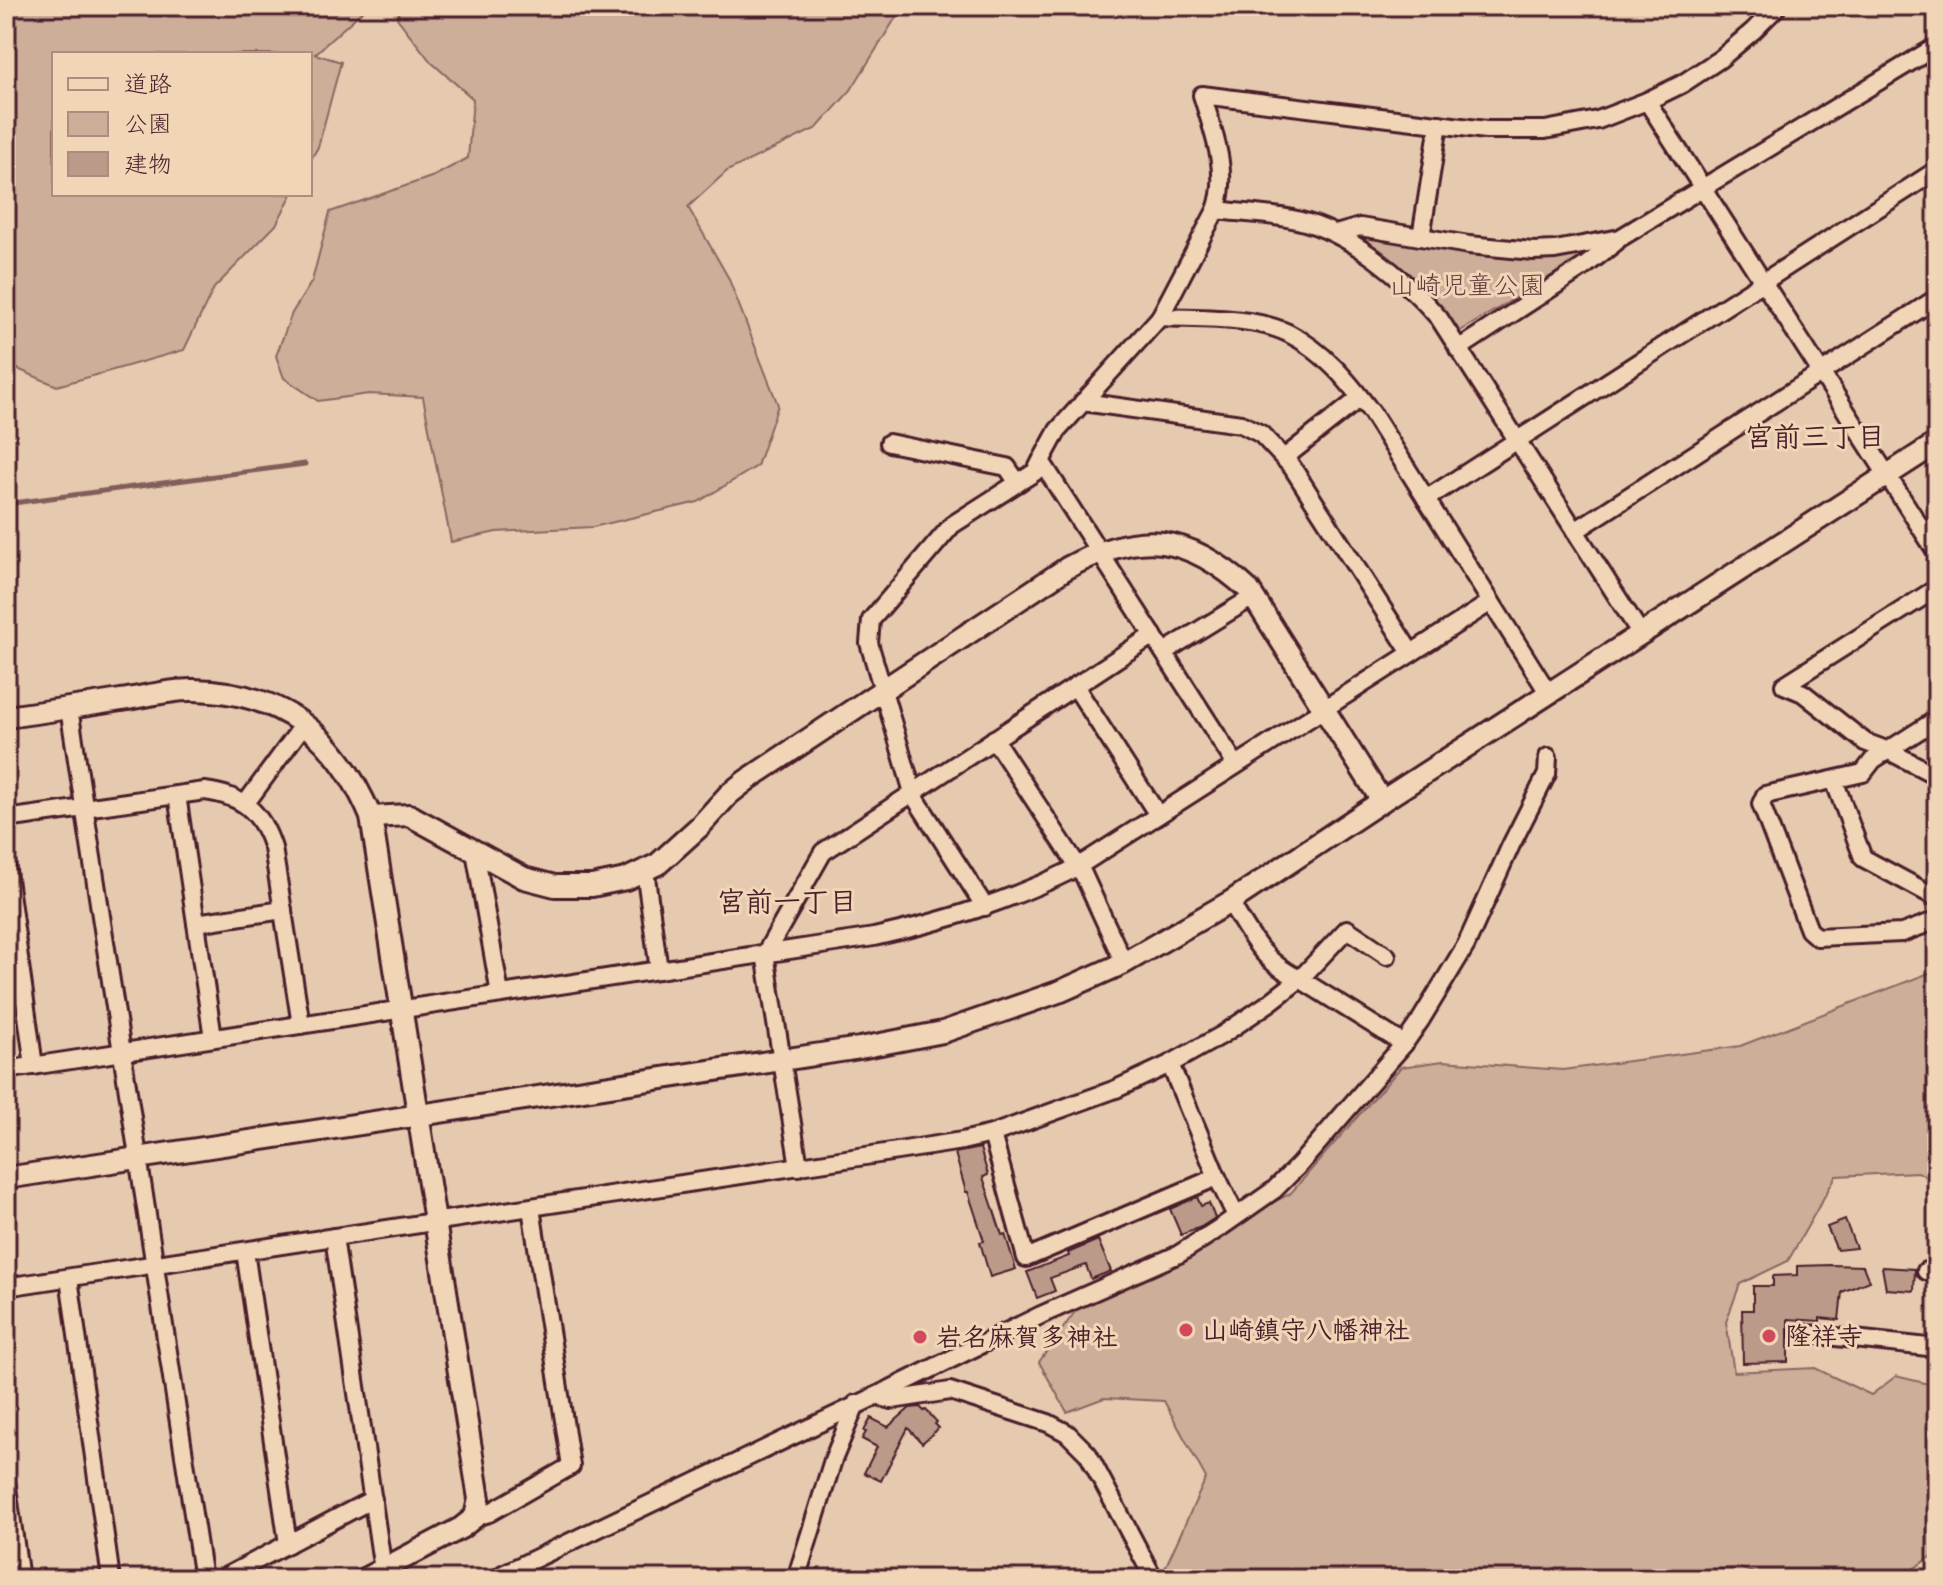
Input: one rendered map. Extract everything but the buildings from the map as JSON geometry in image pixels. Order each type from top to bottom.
[{"type":"street","points":[[985,907],[913,793],[869,643],[871,620],[952,525],[1035,472],[1058,430],[1160,317],[1221,195],[1221,169],[1202,95],[1486,130],[1545,130],[1598,120],[1682,84],[1720,59],[1778,6]]},
{"type":"street","points":[[1458,349],[1585,266],[1620,238],[1937,46]]},
{"type":"street","points":[[1647,101],[1937,553]]},
{"type":"street","points":[[1421,237],[1439,124]]},
{"type":"street","points":[[1426,499],[1937,170]]},
{"type":"street","points":[[1216,210],[1298,220],[1336,234],[1417,292],[1439,318],[1641,634]]},
{"type":"street","points":[[1336,234],[1360,227],[1469,245],[1533,251],[1620,238]]},
{"type":"street","points":[[1575,531],[1937,298]]},
{"type":"street","points":[[1160,317],[1228,320],[1287,333],[1344,376],[1549,694]]},
{"type":"street","points":[[1284,458],[1360,398]]},
{"type":"street","points":[[1083,402],[1241,424],[1261,434],[1284,458],[1411,653]]},
{"type":"street","points":[[889,443],[1007,467],[1018,483]]},
{"type":"street","points":[[6,1178],[860,1048],[943,1032],[1061,991],[1124,963],[1230,902],[1937,443]]},
{"type":"street","points":[[1041,461],[1236,765]]},
{"type":"street","points":[[371,817],[409,815],[524,878],[555,886],[592,886],[626,879],[658,864],[747,780],[1067,568],[1100,552],[1139,541],[1160,542],[1206,556],[1249,590],[1382,801]]},
{"type":"street","points":[[1937,588],[1784,685],[1803,693],[1865,742],[1937,776]]},
{"type":"street","points":[[1164,652],[1253,597]]},
{"type":"street","points":[[6,1070],[765,954],[928,925],[1033,889],[1078,866],[1491,602]]},
{"type":"street","points":[[799,1167],[765,954],[823,852],[1153,635]]},
{"type":"street","points":[[1075,686],[1158,815]]},
{"type":"street","points":[[6,717],[191,690],[226,692],[283,711],[304,724],[345,766],[358,787],[371,817],[402,1009],[479,1499],[475,1517]]},
{"type":"street","points":[[69,708],[203,1579]]},
{"type":"street","points":[[1937,719],[1873,760],[1863,773],[1765,795],[1761,804],[1809,930],[1817,937],[1902,933],[1937,920]]},
{"type":"street","points":[[246,803],[304,724]]},
{"type":"street","points":[[994,739],[1078,866],[1124,963]]},
{"type":"street","points":[[498,1579],[1041,1315],[1179,1254],[1274,1190],[1404,1044],[1420,1021],[1466,945],[1547,774],[1548,757]]},
{"type":"street","points":[[1834,780],[1863,858],[1937,898]]},
{"type":"street","points":[[6,819],[205,791],[246,803],[258,816],[273,848],[301,1025]]},
{"type":"street","points":[[177,795],[213,1038]]},
{"type":"street","points":[[475,851],[500,994]]},
{"type":"street","points":[[6,864],[34,1066]]},
{"type":"street","points":[[645,870],[659,970]]},
{"type":"street","points":[[1230,902],[1263,955],[1404,1044]]},
{"type":"street","points":[[196,923],[283,910]]},
{"type":"street","points":[[6,1287],[799,1167],[992,1134],[1116,1089],[1222,1035],[1300,979],[1347,929],[1387,956]]},
{"type":"street","points":[[1170,1064],[1236,1216]]},
{"type":"street","points":[[992,1134],[1026,1258],[1217,1177]]},
{"type":"street","points":[[364,1579],[383,1574],[475,1517],[489,1513],[571,1466],[531,1208]]},
{"type":"street","points":[[334,1237],[383,1574]]},
{"type":"street","points":[[245,1251],[288,1544]]},
{"type":"street","points":[[69,1278],[111,1579]]},
{"type":"street","points":[[1799,1333],[1937,1348]]},
{"type":"street","points":[[876,1396],[892,1400],[950,1391],[1048,1423],[1067,1433],[1088,1454],[1154,1579]]},
{"type":"street","points":[[796,1579],[833,1460],[856,1404]]},
{"type":"street","points":[[6,1480],[9,1528],[20,1579]]},
{"type":"street","points":[[221,1579],[373,1499]]},
{"type":"green space","points":[[6,6],[368,6],[315,54],[341,62],[318,147],[312,158],[312,52],[52,52],[52,196],[291,196],[276,225],[214,288],[184,350],[57,386],[6,364]]},
{"type":"green space","points":[[401,6],[903,6],[851,90],[817,128],[727,171],[688,207],[728,277],[778,405],[757,466],[698,502],[593,527],[496,532],[451,542],[423,397],[369,394],[318,401],[284,378],[276,356],[292,313],[312,281],[330,212],[434,176],[468,158],[473,99],[431,62],[397,18]]},
{"type":"green space","name":"山崎児童公園","points":[[1361,233],[1577,251],[1585,256],[1457,333],[1405,271],[1360,238]]},
{"type":"green space","points":[[1937,970],[1937,1183],[1918,1172],[1836,1176],[1788,1261],[1740,1284],[1726,1322],[1734,1372],[1815,1368],[1871,1395],[1896,1376],[1937,1386],[1937,1553],[1898,1579],[1771,1579],[1740,1568],[1602,1575],[1585,1579],[1160,1579],[1206,1478],[1164,1401],[1104,1398],[1067,1412],[1039,1362],[1089,1292],[1290,1194],[1401,1067],[1443,1061],[1563,1070],[1740,1046]]},
{"type":"waterway","points":[[6,504],[305,464]]},
{"type":"place","name":"山崎鎮守八幡神社","points":[[1186,1330]]},
{"type":"place","name":"隆祥寺","points":[[1769,1336]]},
{"type":"place","name":"岩名麻賀多神社","points":[[920,1337]]},
{"type":"district","name":"宮前三丁目","points":[[1815,436]]},
{"type":"district","name":"宮前一丁目","points":[[787,901]]}]
